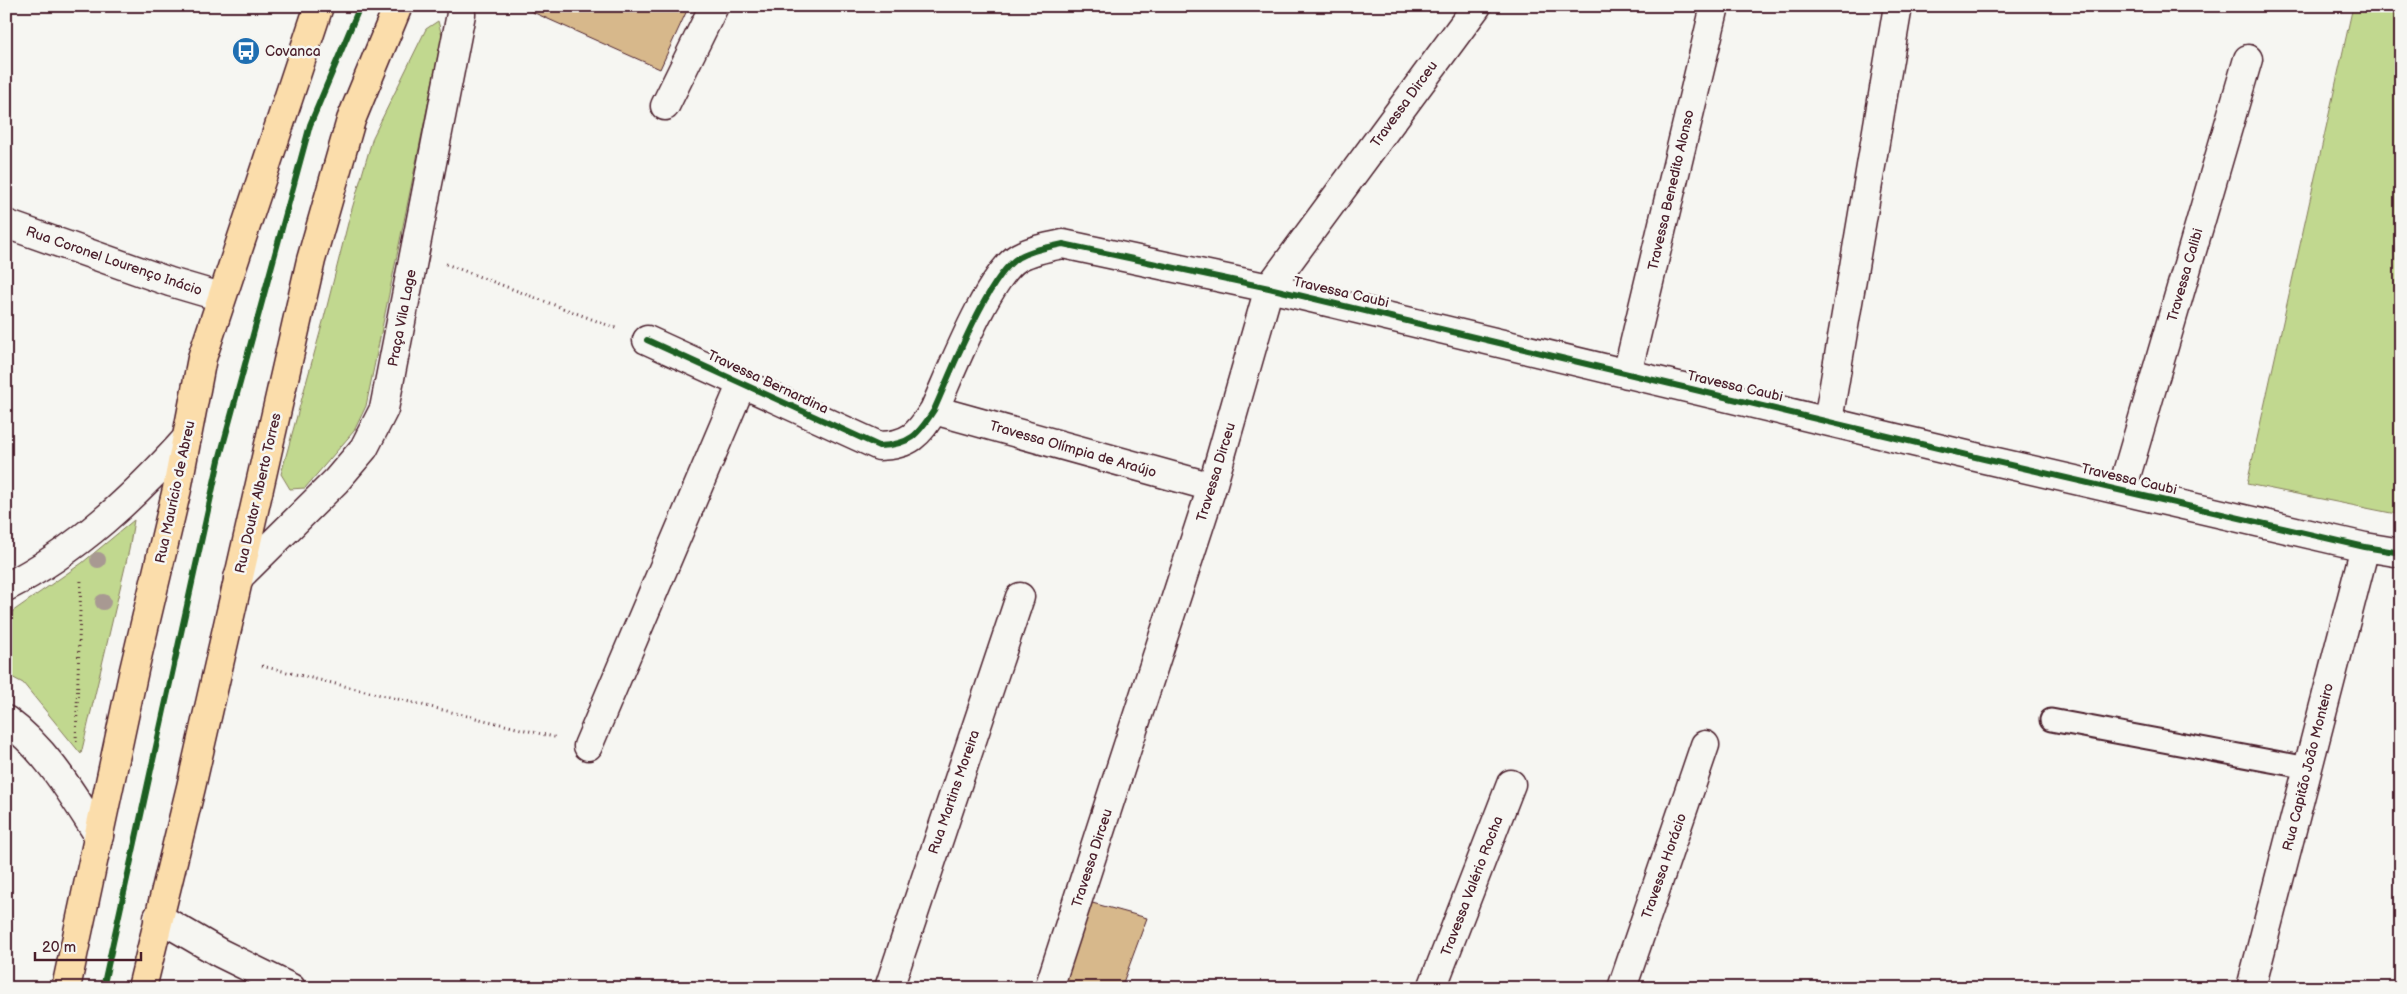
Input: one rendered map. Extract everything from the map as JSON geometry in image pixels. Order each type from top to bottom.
[{"type":"main road","name":"Rua Maurício de Abreu","points":[[66,988],[187,438],[202,358],[319,6]]},
{"type":"main road","name":"Rua Doutor Alberto Torres","points":[[142,988],[191,788],[316,241],[351,120],[398,6]]},
{"type":"street","name":"Praça Vila Lage","points":[[238,578],[336,481],[364,448],[384,409],[461,14],[460,6]]},
{"type":"street","points":[[665,106],[714,6]]},
{"type":"street","name":"Travessa Dirceu","points":[[1049,988],[1212,487],[1269,288],[1477,6]]},
{"type":"street","name":"Travessa Benedito Alonso","points":[[1628,374],[1714,6]]},
{"type":"street","points":[[1828,421],[1898,6]]},
{"type":"street","name":"Travessa Calibi","points":[[2122,490],[2248,59]]},
{"type":"street","name":"Rua Coronel Lourenço Inácio","points":[[6,224],[170,282],[221,297]]},
{"type":"street","name":"Travessa Caubi","points":[[934,410],[998,277],[1018,258],[1040,248],[1063,244],[1269,288],[2365,547],[2401,553]]},
{"type":"street","name":"Travessa Bernardina","points":[[646,340],[879,446],[897,445],[911,438],[921,430],[934,410]]},
{"type":"street","points":[[588,746],[742,383]]},
{"type":"street","name":"Travessa Olímpia de Araújo","points":[[934,410],[1212,487]]},
{"type":"street","points":[[6,587],[33,573],[83,538],[144,485],[187,438]]},
{"type":"street","name":"Rua Capitão João Monteiro","points":[[2252,988],[2365,547]]},
{"type":"street","name":"Rua Martins Moreira","points":[[888,988],[1020,597]]},
{"type":"street","points":[[6,720],[22,731],[59,774],[99,836]]},
{"type":"street","name":"Travessa Horácio","points":[[1622,988],[1705,745]]},
{"type":"street","name":"Travessa Valério Rocha","points":[[1432,988],[1511,784]]},
{"type":"street","points":[[158,917],[220,953],[291,988]]},
{"type":"lane","points":[[2050,720],[2308,768]]},
{"type":"path","points":[[415,252],[646,340]]},
{"type":"path","points":[[76,749],[83,538]]},
{"type":"path","points":[[262,666],[588,746]]},
{"type":"green space","points":[[2353,6],[2401,6],[2401,515],[2247,484]]},
{"type":"green space","points":[[438,21],[442,36],[366,406],[354,431],[305,488],[290,489],[281,474],[349,219],[373,137],[426,29]]},
{"type":"green space","points":[[134,520],[129,550],[81,754],[23,683],[6,674],[6,616],[82,563]]},
{"type":"building","points":[[519,6],[689,6],[660,69]]},
{"type":"building","points":[[1085,901],[1147,918],[1121,988],[1057,988]]},
{"type":"cycle path","points":[[103,988],[219,460],[310,125],[360,6]]},
{"type":"cycle path","points":[[647,340],[879,446],[890,445],[906,441],[912,437],[923,426],[934,410],[971,327],[983,304],[1007,267],[1019,257],[1040,249],[1063,244],[1269,288],[1984,459],[2365,547],[2401,553]]},
{"type":"place","name":"Covanca","points":[[246,51]]}]
